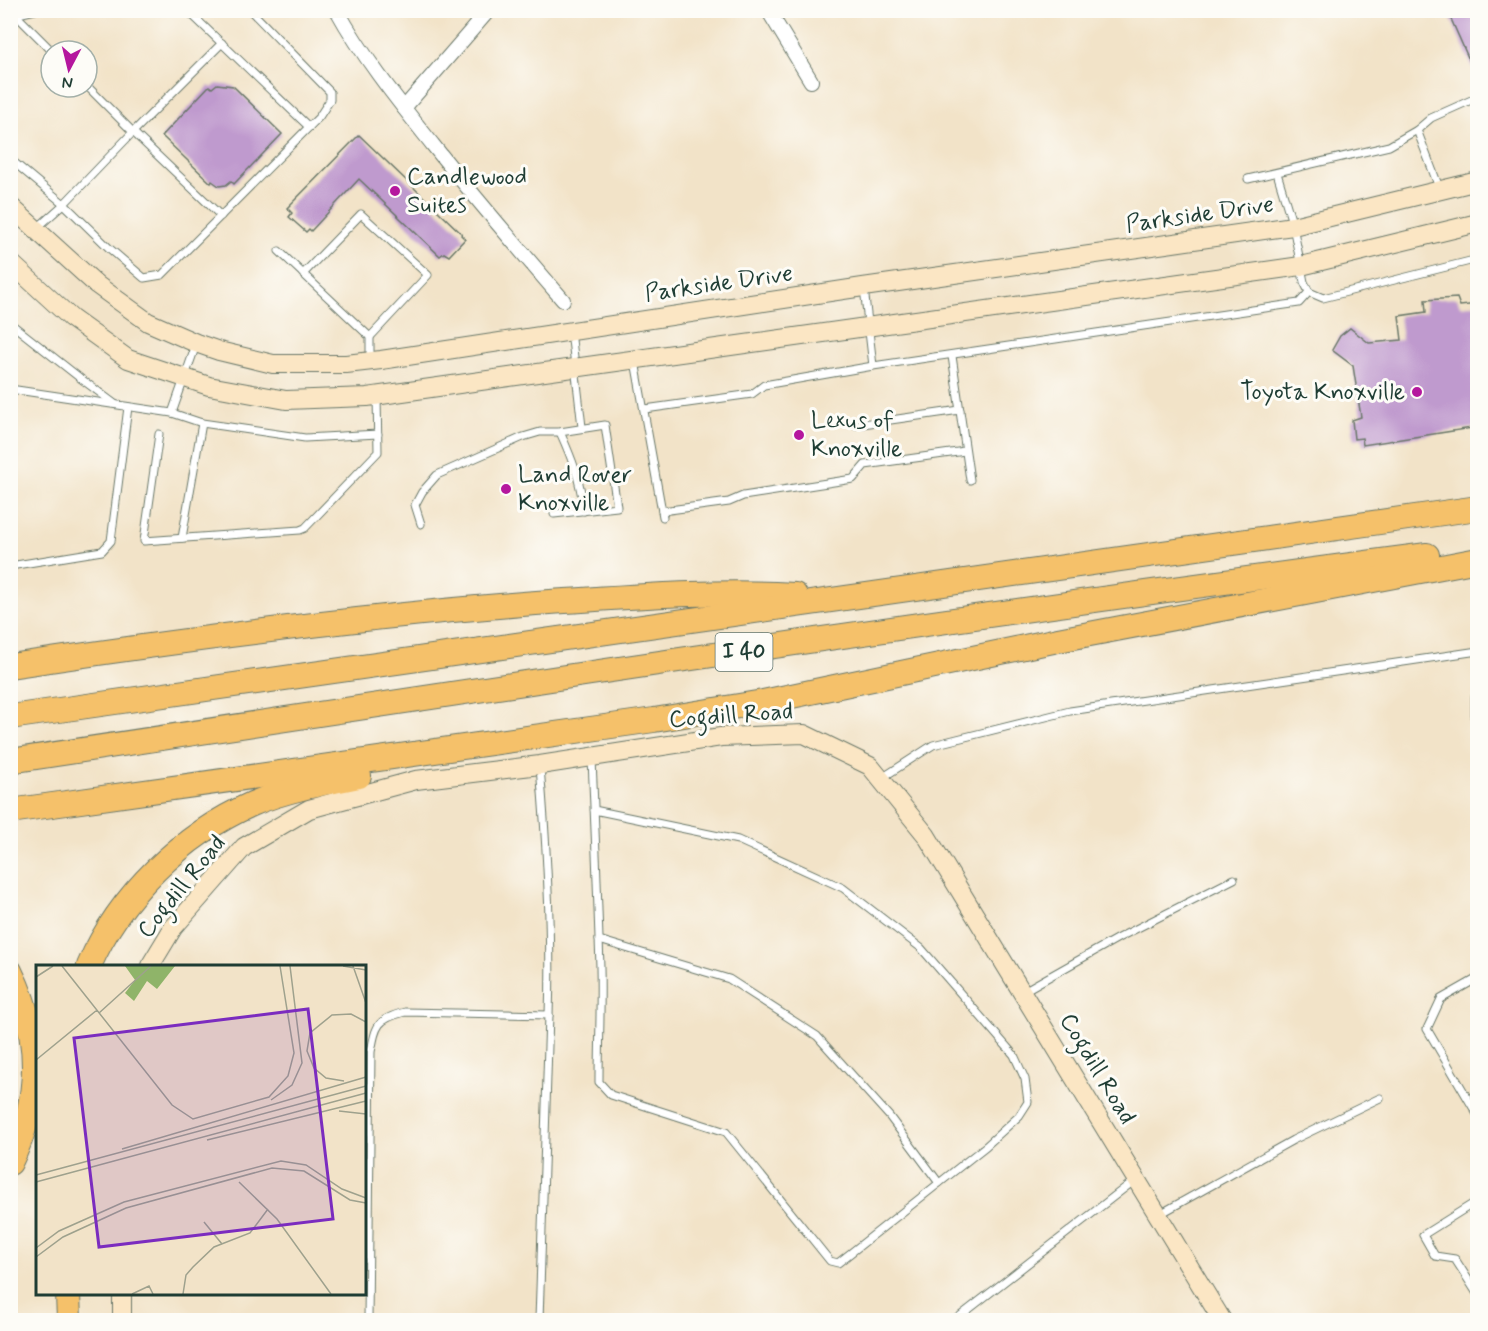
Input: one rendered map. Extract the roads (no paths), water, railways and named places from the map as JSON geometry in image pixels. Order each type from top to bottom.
[{"type":"highway","name":"I 40","points":[[10,717],[1478,508]]},
{"type":"highway","name":"I 40","points":[[10,761],[449,694],[1227,581],[1478,548]]},
{"type":"highway","points":[[90,965],[118,914],[176,852],[211,827],[254,803],[322,783],[598,736],[1058,640],[1478,560]]},
{"type":"highway","points":[[10,666],[263,632],[513,605],[693,592],[747,592],[848,598]]},
{"type":"highway","points":[[10,811],[654,720],[763,702]]},
{"type":"highway","points":[[10,971],[29,1018],[35,1073],[30,1111],[24,1132],[10,1163]]},
{"type":"highway","points":[[68,1295],[69,1320]]},
{"type":"street","points":[[337,10],[354,40],[404,108],[492,218],[563,300]]},
{"type":"street","points":[[404,108],[489,10]]},
{"type":"street","points":[[768,10],[811,81]]},
{"type":"street","name":"Parkside Drive","points":[[10,206],[97,285],[148,322],[219,351],[273,364],[346,364],[1293,226],[1478,181]]},
{"type":"street","points":[[10,262],[70,318],[128,359],[209,386],[286,400],[377,396],[1301,266],[1478,223]]},
{"type":"street","name":"Cogdill Road","points":[[151,965],[173,928],[244,847],[309,809],[416,780],[540,765],[721,736],[804,734],[870,766],[926,835],[1221,1320]]},
{"type":"street","points":[[122,1295],[122,1320]]},
{"type":"lane","points":[[13,16],[35,10]]},
{"type":"lane","points":[[187,10],[309,127]]},
{"type":"lane","points":[[10,159],[64,204],[144,278],[162,275],[319,117],[330,100],[330,92],[250,10]]},
{"type":"lane","points":[[13,16],[39,39]]},
{"type":"lane","points":[[36,230],[222,43]]},
{"type":"lane","points":[[1248,180],[1389,146],[1417,130],[1431,118],[1478,97]]},
{"type":"lane","points":[[99,98],[220,216]]},
{"type":"lane","points":[[1417,130],[1440,190]]},
{"type":"lane","points":[[1277,172],[1293,226],[1304,282],[1309,292],[1323,298],[1478,259]]},
{"type":"lane","points":[[303,274],[361,214],[428,275],[370,337],[370,361]]},
{"type":"lane","points":[[279,251],[370,337]]},
{"type":"lane","points":[[864,287],[873,366]]},
{"type":"lane","points":[[645,409],[752,394],[764,385],[873,366],[1299,303],[1309,292]]},
{"type":"lane","points":[[10,323],[117,405]]},
{"type":"lane","points":[[571,330],[582,427]]},
{"type":"lane","points":[[172,413],[196,343]]},
{"type":"lane","points":[[952,356],[969,480]]},
{"type":"lane","points":[[635,361],[662,514],[729,501],[743,495],[853,479],[865,465],[965,451]]},
{"type":"lane","points":[[10,389],[172,413],[202,423],[305,438],[378,434]]},
{"type":"lane","points":[[159,434],[144,541],[300,530],[305,528],[378,452],[377,396]]},
{"type":"lane","points":[[10,566],[102,551],[111,541],[128,407]]},
{"type":"lane","points":[[856,425],[960,410]]},
{"type":"lane","points":[[182,538],[202,423]]},
{"type":"lane","points":[[421,524],[415,505],[422,492],[437,476],[523,437],[540,432],[560,432],[605,425],[617,507],[554,514]]},
{"type":"lane","points":[[560,432],[576,467],[581,484],[584,511]]},
{"type":"lane","points":[[880,779],[933,745],[1070,711],[1478,651]]},
{"type":"lane","points":[[1478,696],[1475,697],[1475,730],[1478,734]]},
{"type":"lane","points":[[592,757],[594,810],[599,940],[599,1082],[611,1095],[726,1132],[831,1261],[838,1263],[986,1146],[1018,1116],[1028,1102],[1025,1079],[1014,1055],[921,948],[843,888],[738,840],[594,810]]},
{"type":"lane","points":[[539,1320],[551,963],[550,889],[540,765]]},
{"type":"lane","points":[[1022,992],[1118,938],[1234,879]]},
{"type":"lane","points":[[599,940],[729,979],[817,1036],[889,1116],[939,1183]]},
{"type":"lane","points":[[1478,978],[1441,999],[1427,1029],[1478,1116]]},
{"type":"lane","points":[[368,1320],[371,1052],[375,1030],[386,1017],[405,1012],[549,1015]]},
{"type":"lane","points":[[1158,1216],[1293,1140],[1380,1098]]},
{"type":"lane","points":[[955,1320],[1136,1180]]},
{"type":"lane","points":[[1474,1203],[1423,1235],[1435,1256],[1455,1259],[1478,1295]]},
{"type":"place","name":"Candlewood Suites","points":[[395,191]]},
{"type":"place","name":"Toyota Knoxville","points":[[1417,392]]},
{"type":"place","name":"Lexus of Knoxville","points":[[799,435]]},
{"type":"place","name":"Land Rover Knoxville","points":[[506,489]]}]
